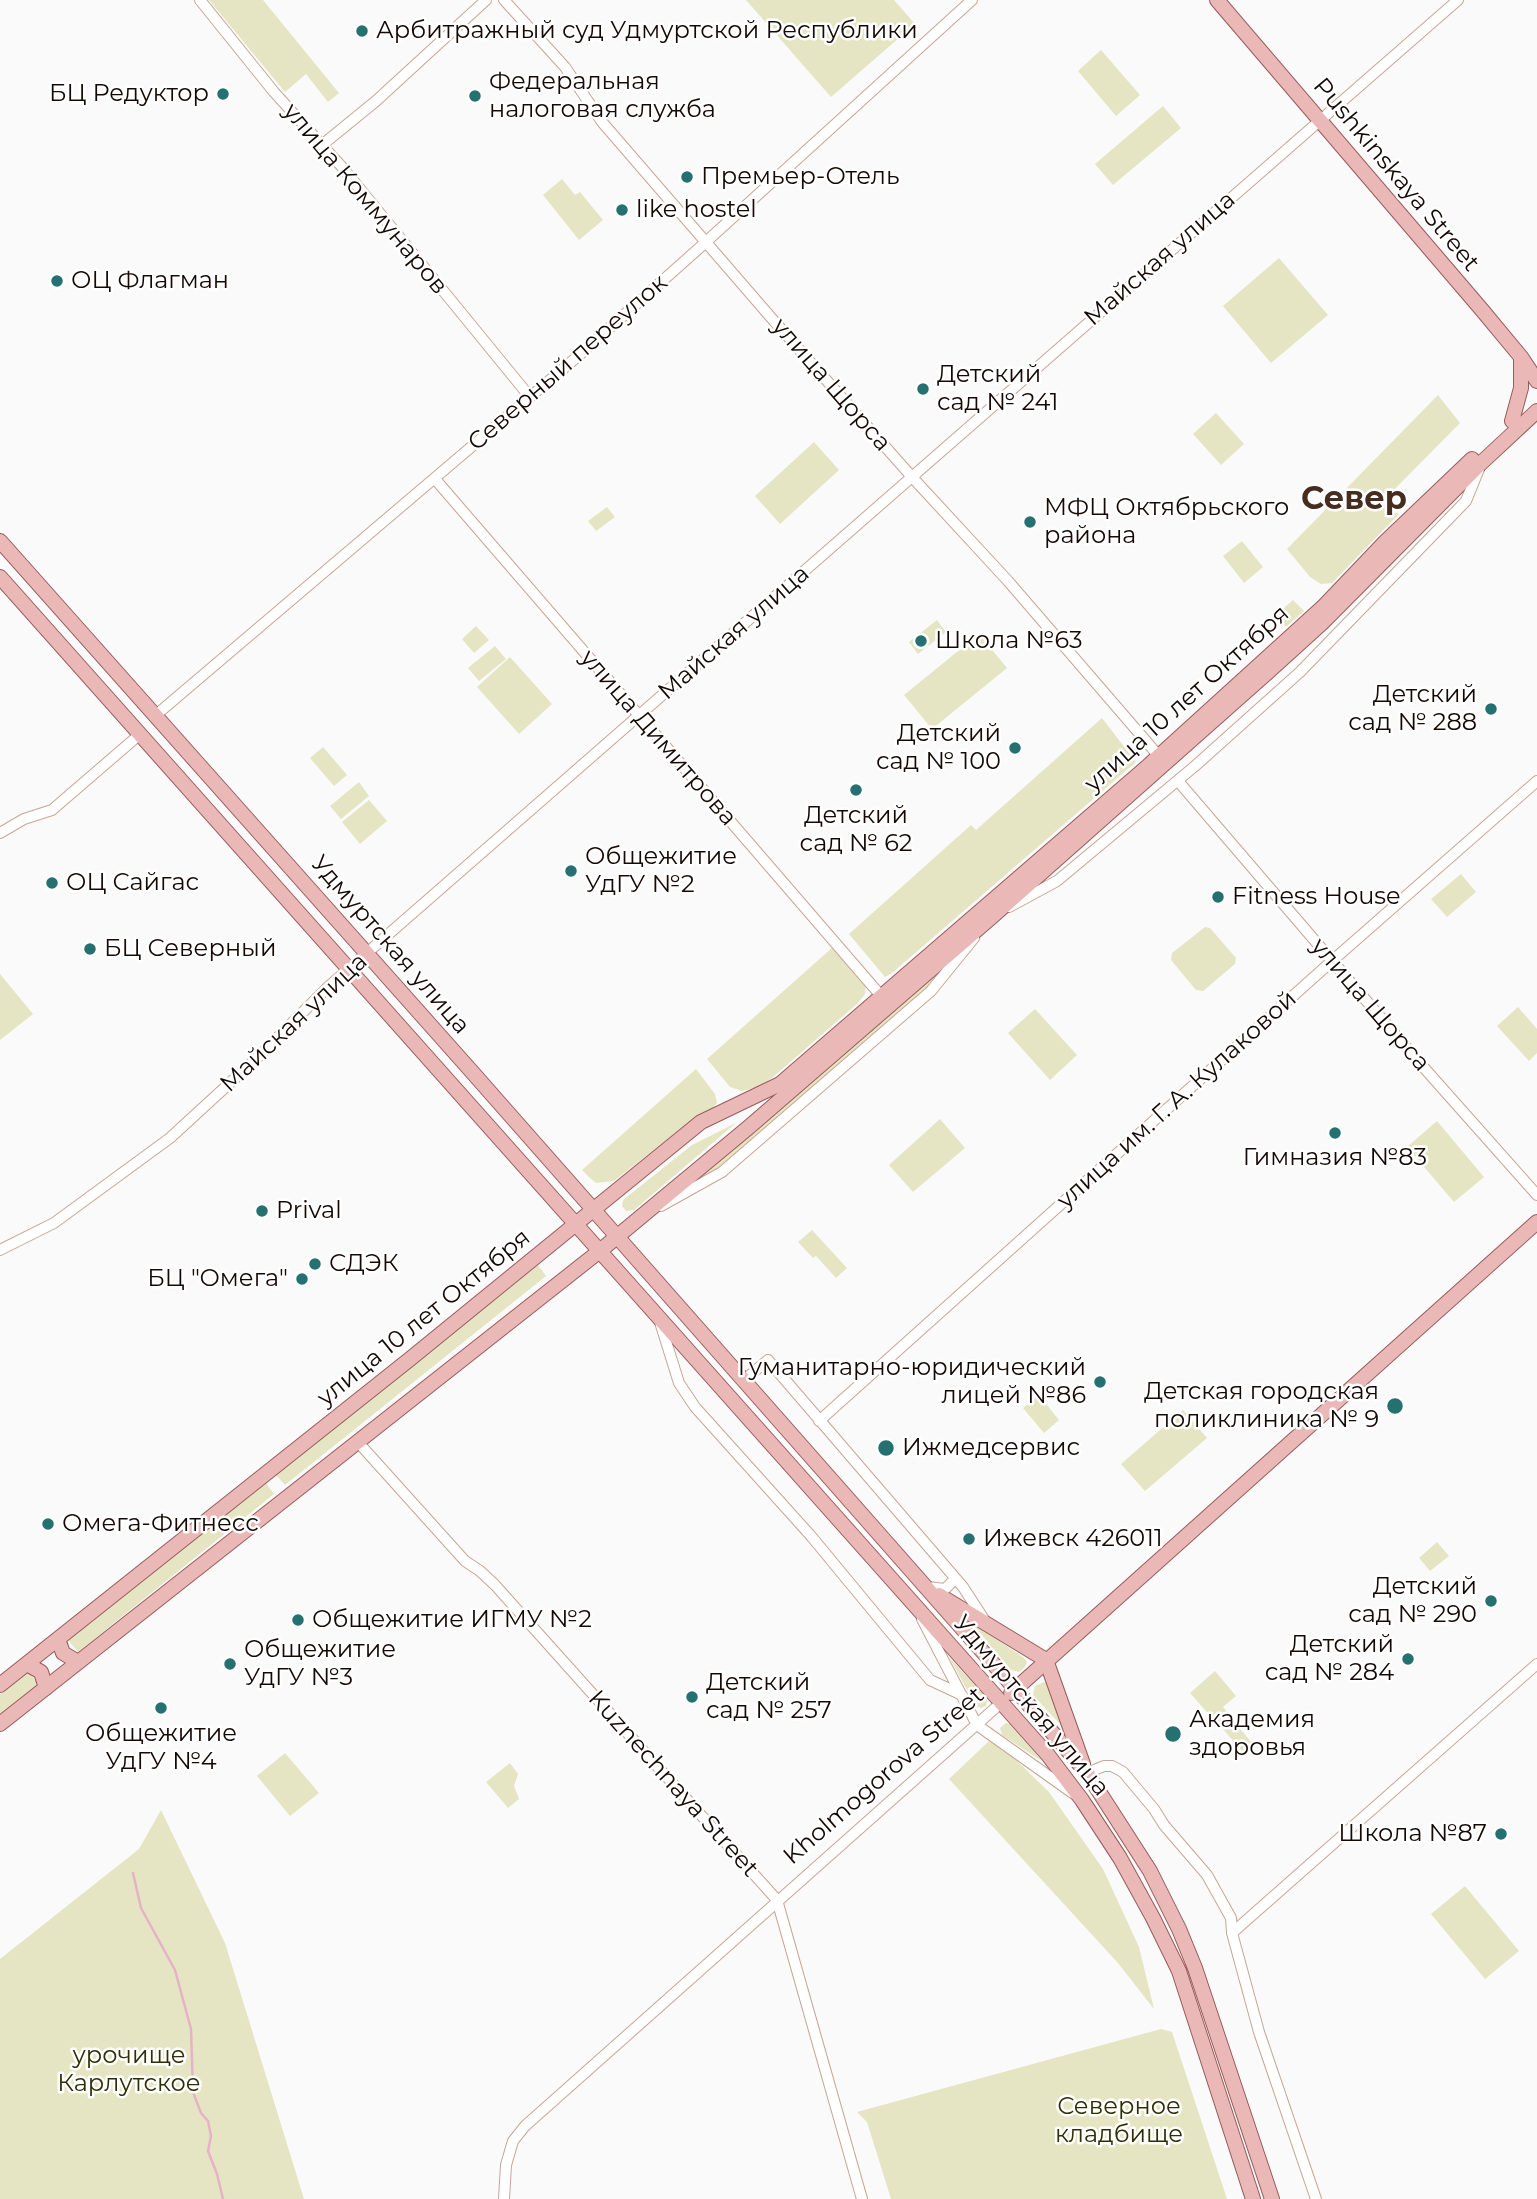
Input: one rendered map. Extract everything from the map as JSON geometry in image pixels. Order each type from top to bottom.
[{"type":"main road","name":"Pushkinskaya Street","points":[[1217,0],[1521,357],[1537,382]]},
{"type":"main road","points":[[1515,425],[1521,388],[1521,357]]},
{"type":"main road","points":[[1515,425],[1537,409]]},
{"type":"main road","points":[[1515,425],[1537,426]]},
{"type":"main road","name":"улица 10 лет Октября","points":[[0,1724],[601,1250],[749,1127],[885,1002],[1322,623],[1480,464],[1515,425]]},
{"type":"main road","name":"улица 10 лет Октября","points":[[0,1685],[578,1224],[701,1122],[780,1084],[993,915],[1163,760],[1323,607],[1385,542],[1515,425]]},
{"type":"main road","name":"Удмуртская улица","points":[[0,541],[744,1380],[1087,1773],[1150,1871],[1179,1928],[1195,1968],[1272,2199]]},
{"type":"main road","name":"Удмуртская улица","points":[[0,577],[1048,1755],[1120,1858],[1179,1971],[1253,2199]]},
{"type":"main road","points":[[317,931],[324,932],[329,928],[333,924],[333,915]]},
{"type":"main road","name":"Kholmogorova Street","points":[[1002,1702],[1537,1222]]},
{"type":"main road","points":[[926,1587],[1046,1660],[1087,1773]]},
{"type":"main road","points":[[58,1639],[63,1653],[78,1662]]},
{"type":"main road","points":[[27,1664],[41,1672],[46,1688]]},
{"type":"street","name":"улица Коммунаров","points":[[200,0],[530,397]]},
{"type":"street","points":[[322,145],[376,101],[486,0]]},
{"type":"street","name":"улица Щорса","points":[[504,0],[565,67],[602,122],[706,242],[912,477],[1008,581],[1163,760]]},
{"type":"street","name":"Северный переулок","points":[[156,715],[530,397],[706,242],[972,0]]},
{"type":"street","name":"Майская улица","points":[[0,1250],[54,1223],[170,1138],[256,1059],[310,1004],[1458,0]]},
{"type":"street","name":"улица 10 лет Октября","points":[[634,1221],[732,1164],[931,991],[993,915],[1057,881],[1178,781],[1300,672],[1466,501],[1480,464]]},
{"type":"street","name":"улица Димитрова","points":[[435,479],[885,1002]]},
{"type":"street","points":[[0,833],[24,819],[52,810],[139,735]]},
{"type":"street","name":"улица Щорса","points":[[1178,781],[1536,1195]]},
{"type":"street","name":"улица им. Г. А. Кулаковой","points":[[819,1421],[1537,781]]},
{"type":"street","name":"Удмуртская улица","points":[[657,1313],[679,1383],[687,1397],[820,1547],[930,1680],[962,1695]]},
{"type":"street","name":"Удмуртская улица","points":[[744,1380],[768,1360],[971,1597],[987,1624]]},
{"type":"street","name":"Kuznechnaya Street","points":[[358,1441],[465,1561],[481,1571],[495,1585],[777,1900],[862,2199]]},
{"type":"street","points":[[926,1587],[945,1589],[955,1579]]},
{"type":"street","points":[[912,1601],[977,1725],[1082,1800]]},
{"type":"street","points":[[1232,1933],[1537,1664]]},
{"type":"street","name":"Kholmogorova Street","points":[[504,2199],[506,2165],[513,2141],[525,2126],[1002,1702]]},
{"type":"street","name":"Удмуртская улица","points":[[1087,1773],[1104,1766],[1112,1766],[1123,1772],[1206,1875],[1231,1918],[1232,1933],[1259,2032],[1316,2199]]},
{"type":"green space","points":[[209,0],[263,0],[339,93],[328,102],[306,74],[285,92]]},
{"type":"green space","points":[[746,0],[894,0],[915,24],[831,97]]},
{"type":"green space","points":[[1101,50],[1140,95],[1116,116],[1078,71]]},
{"type":"green space","points":[[1163,106],[1181,128],[1113,185],[1095,164]]},
{"type":"green space","points":[[562,179],[575,195],[580,192],[603,220],[579,240],[543,195]]},
{"type":"green space","points":[[1279,258],[1328,315],[1271,363],[1223,306]]},
{"type":"green space","points":[[1438,395],[1460,423],[1379,505],[1399,514],[1332,583],[1321,584],[1310,577],[1287,549]]},
{"type":"green space","points":[[1216,413],[1244,444],[1221,465],[1193,434]]},
{"type":"green space","points":[[814,442],[839,470],[780,524],[755,496]]},
{"type":"green space","points":[[607,507],[615,517],[596,531],[588,521]]},
{"type":"green space","points":[[1242,541],[1263,567],[1244,583],[1223,556]]},
{"type":"green space","points":[[1293,600],[1304,611],[1286,627],[1276,615]]},
{"type":"green space","points":[[937,620],[946,632],[918,654],[909,642]]},
{"type":"green space","points":[[476,626],[489,640],[474,653],[462,639]]},
{"type":"green space","points":[[979,634],[1007,668],[932,729],[904,695]]},
{"type":"green space","points":[[495,646],[506,659],[479,681],[468,668]]},
{"type":"green space","points":[[510,657],[552,704],[519,734],[477,687]]},
{"type":"green space","points":[[1102,718],[1136,762],[885,977],[849,934],[971,825],[976,830]]},
{"type":"green space","points":[[323,747],[347,775],[334,786],[310,758]]},
{"type":"green space","points":[[359,782],[369,796],[341,819],[330,806]]},
{"type":"green space","points":[[369,800],[387,821],[360,844],[342,822]]},
{"type":"green space","points":[[1461,874],[1476,892],[1447,917],[1431,899]]},
{"type":"green space","points":[[1205,927],[1210,928],[1236,958],[1235,964],[1203,991],[1196,990],[1171,960],[1172,953]]},
{"type":"green space","points":[[833,947],[866,985],[865,994],[772,1078],[758,1087],[742,1091],[730,1087],[707,1059]]},
{"type":"green space","points":[[959,952],[925,990],[715,1174],[687,1186]]},
{"type":"green space","points":[[0,974],[33,1014],[0,1040]]},
{"type":"green space","points":[[1518,1007],[1537,1029],[1537,1053],[1529,1061],[1497,1026]]},
{"type":"green space","points":[[1035,1009],[1077,1055],[1050,1080],[1008,1033]]},
{"type":"green space","points":[[696,1069],[715,1094],[717,1103],[712,1109],[693,1119],[614,1181],[596,1183],[582,1170]]},
{"type":"green space","points":[[940,1119],[965,1148],[913,1192],[889,1165]]},
{"type":"green space","points":[[1437,1121],[1484,1177],[1454,1202],[1407,1147]]},
{"type":"green space","points":[[736,1123],[634,1210],[626,1211],[622,1206],[623,1200],[692,1145]]},
{"type":"green space","points":[[812,1230],[847,1268],[836,1278],[816,1256],[813,1258],[798,1242]]},
{"type":"green space","points":[[538,1265],[546,1276],[285,1485],[276,1475]]},
{"type":"green space","points":[[1039,1395],[1059,1420],[1044,1433],[1023,1408]]},
{"type":"green space","points":[[1183,1410],[1207,1438],[1145,1491],[1121,1464]]},
{"type":"green space","points":[[266,1483],[274,1494],[78,1652],[68,1640]]},
{"type":"green space","points":[[1437,1542],[1449,1556],[1430,1571],[1419,1558]]},
{"type":"green space","points":[[970,1621],[1024,1658],[1027,1662],[1025,1667],[1019,1672],[1011,1670]]},
{"type":"green space","points":[[949,1657],[984,1695],[986,1706],[976,1706]]},
{"type":"green space","points":[[1215,1671],[1236,1696],[1223,1707],[1231,1717],[1220,1727],[1190,1693]]},
{"type":"green space","points":[[28,1672],[39,1684],[0,1714],[0,1694]]},
{"type":"green space","points":[[1044,1682],[1048,1684],[1069,1734],[1033,1695],[1035,1686]]},
{"type":"green space","points":[[1232,1719],[1252,1743],[1242,1751],[1222,1728]]},
{"type":"green space","points":[[1006,1723],[1010,1724],[1043,1762],[1002,1735],[1000,1728]]},
{"type":"green space","points":[[989,1741],[1016,1760],[1049,1792],[1103,1869],[1139,1947],[1154,2009],[1118,1963],[949,1779]]},
{"type":"green space","points":[[285,1753],[319,1793],[290,1816],[257,1776]]},
{"type":"green space","points":[[510,1763],[518,1774],[514,1786],[519,1799],[508,1808],[486,1782]]},
{"type":"green space","name":"урочище Карлутское","points":[[161,1810],[225,1943],[304,2199],[0,2199],[0,1959],[139,1849]]},
{"type":"green space","points":[[1465,1886],[1519,1951],[1485,1979],[1431,1914]]},
{"type":"green space","name":"Северное кладбище","points":[[1161,2029],[1172,2032],[1227,2199],[891,2199],[867,2122],[857,2112]]},
{"type":"waterway","points":[[133,1873],[141,1908],[175,1970],[191,2029],[193,2092],[201,2113],[208,2121],[211,2136],[208,2151],[223,2199]]},
{"type":"place","name":"Арбитражный суд Удмуртской Республики","points":[[362,31]]},
{"type":"place","name":"БЦ Редуктор","points":[[223,94]]},
{"type":"place","name":"Федеральная налоговая служба","points":[[475,96]]},
{"type":"place","name":"Премьер-Отель","points":[[687,177]]},
{"type":"place","name":"like hostel","points":[[622,210]]},
{"type":"place","name":"ОЦ Флагман","points":[[57,281]]},
{"type":"place","name":"Детский сад № 241","points":[[923,389]]},
{"type":"place","name":"МФЦ Октябрьского района","points":[[1030,522]]},
{"type":"place","name":"Школа №63","points":[[921,641]]},
{"type":"place","name":"Детский сад № 288","points":[[1491,709]]},
{"type":"place","name":"Детский сад № 100","points":[[1015,748]]},
{"type":"place","name":"Детский сад № 62","points":[[856,790]]},
{"type":"place","name":"Общежитие УдГУ №2","points":[[571,871]]},
{"type":"place","name":"ОЦ Сайгас","points":[[52,883]]},
{"type":"place","name":"Fitness House","points":[[1218,897]]},
{"type":"place","name":"БЦ Северный","points":[[90,949]]},
{"type":"place","name":"Гимназия №83","points":[[1335,1133]]},
{"type":"place","name":"Prival","points":[[262,1211]]},
{"type":"place","name":"СДЭК","points":[[315,1264]]},
{"type":"place","name":"БЦ \"Омега\"","points":[[302,1279]]},
{"type":"place","name":"Гуманитарно-юридический лицей №86","points":[[1100,1382]]},
{"type":"place","name":"Детская городская поликлиника № 9","points":[[1395,1406]]},
{"type":"place","name":"Ижмедсервис","points":[[886,1448]]},
{"type":"place","name":"Омега-Фитнесс","points":[[48,1524]]},
{"type":"place","name":"Ижевск 426011","points":[[969,1539]]},
{"type":"place","name":"Детский сад № 290","points":[[1491,1601]]},
{"type":"place","name":"Общежитие ИГМУ №2","points":[[298,1620]]},
{"type":"place","name":"Детский сад № 284","points":[[1408,1659]]},
{"type":"place","name":"Общежитие УдГУ №3","points":[[230,1664]]},
{"type":"place","name":"Детский сад № 257","points":[[692,1697]]},
{"type":"place","name":"Общежитие УдГУ №4","points":[[161,1708]]},
{"type":"place","name":"Академия здоровья","points":[[1173,1734]]},
{"type":"place","name":"Школа №87","points":[[1501,1834]]},
{"type":"district","name":"Север","points":[[1354,500]]}]
